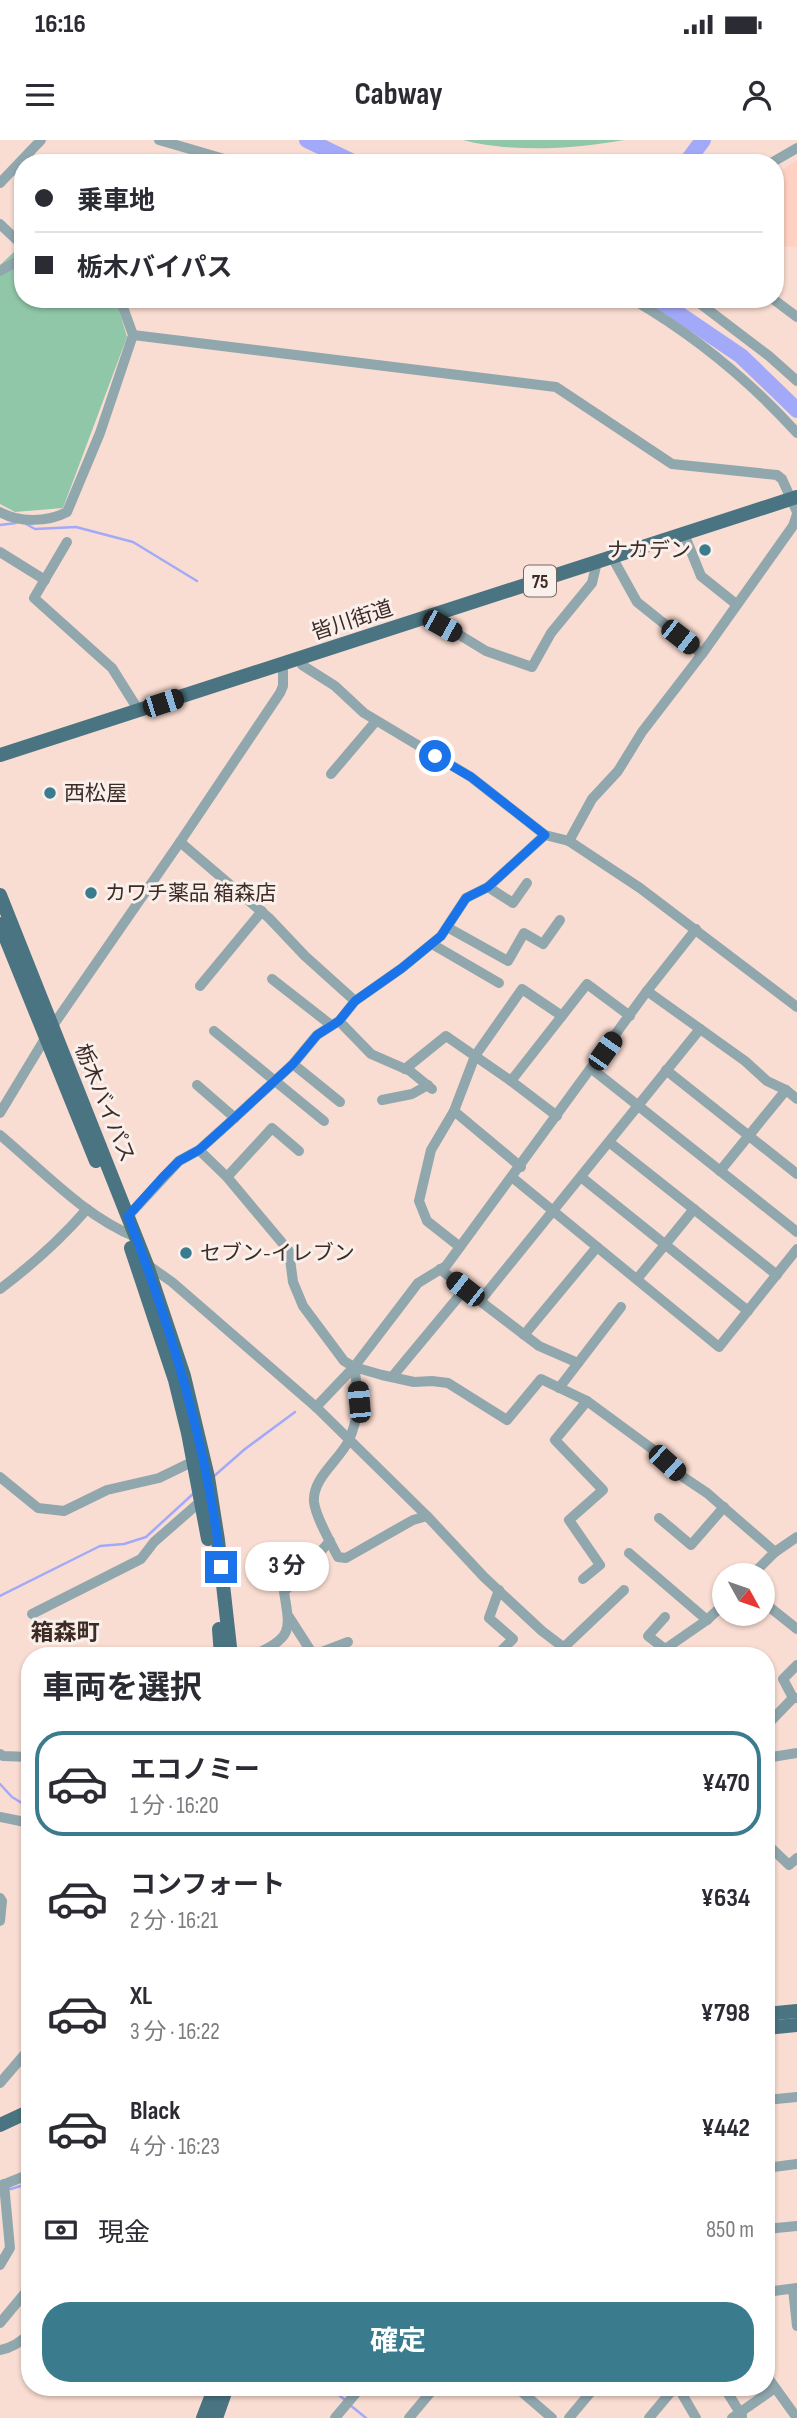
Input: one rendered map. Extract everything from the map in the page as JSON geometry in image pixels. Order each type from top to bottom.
[{"type":"main road","name":"皆川街道","points":[[0,755],[684,534],[796,506]]},
{"type":"main road","name":"栃木バイパス","points":[[0,895],[48,1032],[130,1235],[147,1265],[184,1376],[203,1454],[218,1540],[231,1647]]},
{"type":"main road","name":"栃木バイパス","points":[[0,924],[128,1216],[132,1252],[174,1380],[194,1461],[209,1544],[220,1647]]},
{"type":"main road","points":[[775,2013],[797,2011]]},
{"type":"main road","points":[[775,2027],[797,2025]]},
{"type":"main road","points":[[0,2125],[21,2115]]},
{"type":"main road","points":[[0,2132],[21,2125]]},
{"type":"main road","points":[[203,2418],[212,2396]]},
{"type":"main road","points":[[216,2418],[224,2396]]},
{"type":"street","points":[[28,154],[41,140]]},
{"type":"street","points":[[159,140],[207,154]]},
{"type":"street","points":[[0,183],[14,168]]},
{"type":"street","points":[[0,224],[14,237]]},
{"type":"street","points":[[0,512],[12,519],[51,518],[67,512],[100,433],[133,335],[123,308]]},
{"type":"street","points":[[646,308],[715,358],[797,433]]},
{"type":"street","points":[[706,308],[797,381]]},
{"type":"street","points":[[133,335],[556,387],[672,464],[770,472],[782,479],[796,506],[793,526],[702,654],[642,732],[618,771],[592,799],[569,841]]},
{"type":"street","points":[[684,534],[701,576],[736,604]]},
{"type":"street","points":[[67,541],[34,598],[112,668],[139,710]]},
{"type":"street","points":[[0,552],[45,580]]},
{"type":"street","points":[[612,557],[637,602],[702,654]]},
{"type":"street","points":[[430,617],[486,650],[532,667],[551,633],[592,583],[597,562]]},
{"type":"street","points":[[300,659],[302,665],[335,686],[364,713],[471,777],[545,835],[569,841],[640,888],[797,1007]]},
{"type":"street","points":[[0,1113],[48,1032],[284,686],[283,664]]},
{"type":"street","points":[[331,774],[376,721]]},
{"type":"street","points":[[128,1216],[179,1161],[199,1150],[235,1118],[293,1064],[317,1035],[335,1023],[355,1001],[441,936],[466,898],[488,887],[545,835]]},
{"type":"street","points":[[180,842],[262,911],[305,956],[355,1001]]},
{"type":"street","points":[[488,887],[513,903],[527,883]]},
{"type":"street","points":[[200,986],[262,911]]},
{"type":"street","points":[[447,927],[508,961],[524,933],[543,944],[560,920]]},
{"type":"street","points":[[316,1407],[354,1367],[418,1283],[446,1266],[696,929]]},
{"type":"street","points":[[432,944],[499,983]]},
{"type":"street","points":[[272,979],[335,1023],[371,1054],[405,1069],[430,1087],[382,1100]]},
{"type":"street","points":[[511,1081],[587,984],[630,1016]]},
{"type":"street","points":[[460,1247],[427,1221],[419,1201],[430,1150],[454,1111],[474,1056],[522,989],[562,1016]]},
{"type":"street","points":[[648,991],[745,1061],[767,1082],[786,1090],[797,1099]]},
{"type":"street","points":[[480,1301],[700,1029]]},
{"type":"street","points":[[214,1031],[324,1121]]},
{"type":"street","points":[[405,1069],[446,1036],[557,1116]]},
{"type":"street","points":[[293,1064],[340,1102]]},
{"type":"street","points":[[592,1069],[797,1231]]},
{"type":"street","points":[[666,1070],[797,1174]]},
{"type":"street","points":[[197,1085],[235,1118]]},
{"type":"street","points":[[720,1171],[786,1090]]},
{"type":"street","points":[[454,1111],[521,1167]]},
{"type":"street","points":[[227,1177],[272,1128],[299,1151]]},
{"type":"street","points":[[0,1135],[105,1223],[130,1235]]},
{"type":"street","points":[[609,1142],[777,1275]]},
{"type":"street","points":[[199,1150],[227,1177],[289,1251],[293,1282],[303,1306],[344,1361],[354,1367],[414,1382],[448,1383],[507,1420],[541,1379],[587,1401],[651,1448],[775,1552]]},
{"type":"street","points":[[581,1177],[748,1311]]},
{"type":"street","points":[[513,1178],[719,1347],[797,1249]]},
{"type":"street","points":[[0,1289],[32,1265],[88,1209]]},
{"type":"street","points":[[636,1279],[694,1209]]},
{"type":"street","points":[[524,1335],[597,1247]]},
{"type":"street","points":[[132,1252],[172,1282],[316,1407],[499,1590],[542,1631],[564,1647],[624,1590]]},
{"type":"street","points":[[440,1269],[539,1346],[578,1363]]},
{"type":"street","points":[[392,1377],[465,1289]]},
{"type":"street","points":[[559,1388],[621,1307]]},
{"type":"street","points":[[354,1367],[359,1402],[348,1440],[320,1480],[315,1497],[318,1516],[338,1558],[346,1558],[413,1520],[427,1516]]},
{"type":"street","points":[[583,1579],[600,1565],[569,1520],[603,1490],[555,1440],[587,1401]]},
{"type":"street","points":[[0,1477],[38,1508],[64,1511],[107,1490],[159,1478],[194,1461]]},
{"type":"street","points":[[33,1614],[141,1559],[154,1542],[201,1501]]},
{"type":"street","points":[[659,1518],[691,1545],[723,1507]]},
{"type":"street","points":[[764,1563],[797,1537]]},
{"type":"street","points":[[267,1647],[281,1639],[290,1625],[284,1592],[330,1541]]},
{"type":"street","points":[[629,1553],[707,1620]]},
{"type":"street","points":[[499,1590],[489,1618],[513,1639],[505,1647]]},
{"type":"street","points":[[775,1612],[797,1629]]},
{"type":"street","points":[[288,1615],[309,1647]]},
{"type":"street","points":[[676,1647],[712,1615]]},
{"type":"street","points":[[663,1647],[648,1636],[665,1617]]},
{"type":"street","points":[[335,1647],[348,1642]]},
{"type":"street","points":[[775,1717],[795,1698],[783,1679],[797,1665]]},
{"type":"street","points":[[775,1757],[797,1753]]},
{"type":"street","points":[[0,1754],[21,1757]]},
{"type":"street","points":[[0,1817],[21,1821]]},
{"type":"street","points":[[775,1852],[789,1865],[797,1858]]},
{"type":"street","points":[[0,1898],[0,1921]]},
{"type":"street","points":[[0,2083],[21,2058]]},
{"type":"street","points":[[775,2099],[797,2097]]},
{"type":"street","points":[[775,2167],[797,2164]]},
{"type":"street","points":[[0,2265],[9,2248],[2,2185],[21,2178]]},
{"type":"street","points":[[775,2228],[797,2226]]},
{"type":"street","points":[[775,2291],[795,2289],[797,2326]]},
{"type":"street","points":[[0,2323],[21,2305]]},
{"type":"street","points":[[0,2350],[21,2341]]},
{"type":"street","points":[[775,2388],[797,2418]]},
{"type":"street","points":[[335,2418],[353,2396]]},
{"type":"street","points":[[409,2418],[427,2396]]},
{"type":"street","points":[[526,2396],[552,2418]]},
{"type":"street","points":[[569,2418],[587,2396]]},
{"type":"street","points":[[649,2418],[669,2396]]},
{"type":"street","points":[[683,2396],[696,2418]]},
{"type":"street","points":[[728,2396],[738,2416],[764,2396]]},
{"type":"shaded area","points":[[797,160],[797,247],[784,246],[784,168]]},
{"type":"green space","points":[[463,140],[624,140],[585,146],[523,148]]},
{"type":"green space","points":[[14,252],[14,308],[118,308],[127,337],[63,508],[15,512],[0,504],[0,265]]},
{"type":"waterway","points":[[307,140],[336,154]]},
{"type":"waterway","points":[[693,154],[703,140]]},
{"type":"waterway","points":[[670,308],[741,356],[797,410]]},
{"type":"waterway","points":[[0,525],[16,523]]},
{"type":"waterway","points":[[26,524],[35,529],[76,527],[133,542],[197,581]]},
{"type":"waterway","points":[[213,1477],[295,1412]]},
{"type":"waterway","points":[[0,1596],[100,1546],[124,1544],[146,1537],[194,1493]]},
{"type":"waterway","points":[[0,1784],[21,1802]]},
{"type":"waterway","points":[[6,2188],[21,2186]]},
{"type":"waterway","points":[[340,2396],[345,2400]]},
{"type":"waterway","points":[[350,2405],[366,2418]]},
{"type":"place","name":"ナカデン","points":[[705,550]]},
{"type":"place","name":"西松屋","points":[[50,793]]},
{"type":"place","name":"カワチ薬品 箱森店","points":[[91,893]]},
{"type":"place","name":"セブン-イレブン","points":[[186,1253]]},
{"type":"district","name":"箱森町","points":[[65,1632]]},
{"type":"route","points":[[221,1567],[208,1477],[184,1376],[128,1216],[179,1161],[199,1150],[229,1123],[293,1064],[317,1035],[339,1021],[355,1001],[441,936],[466,898],[488,887],[545,835],[471,777],[435,756]]}]
